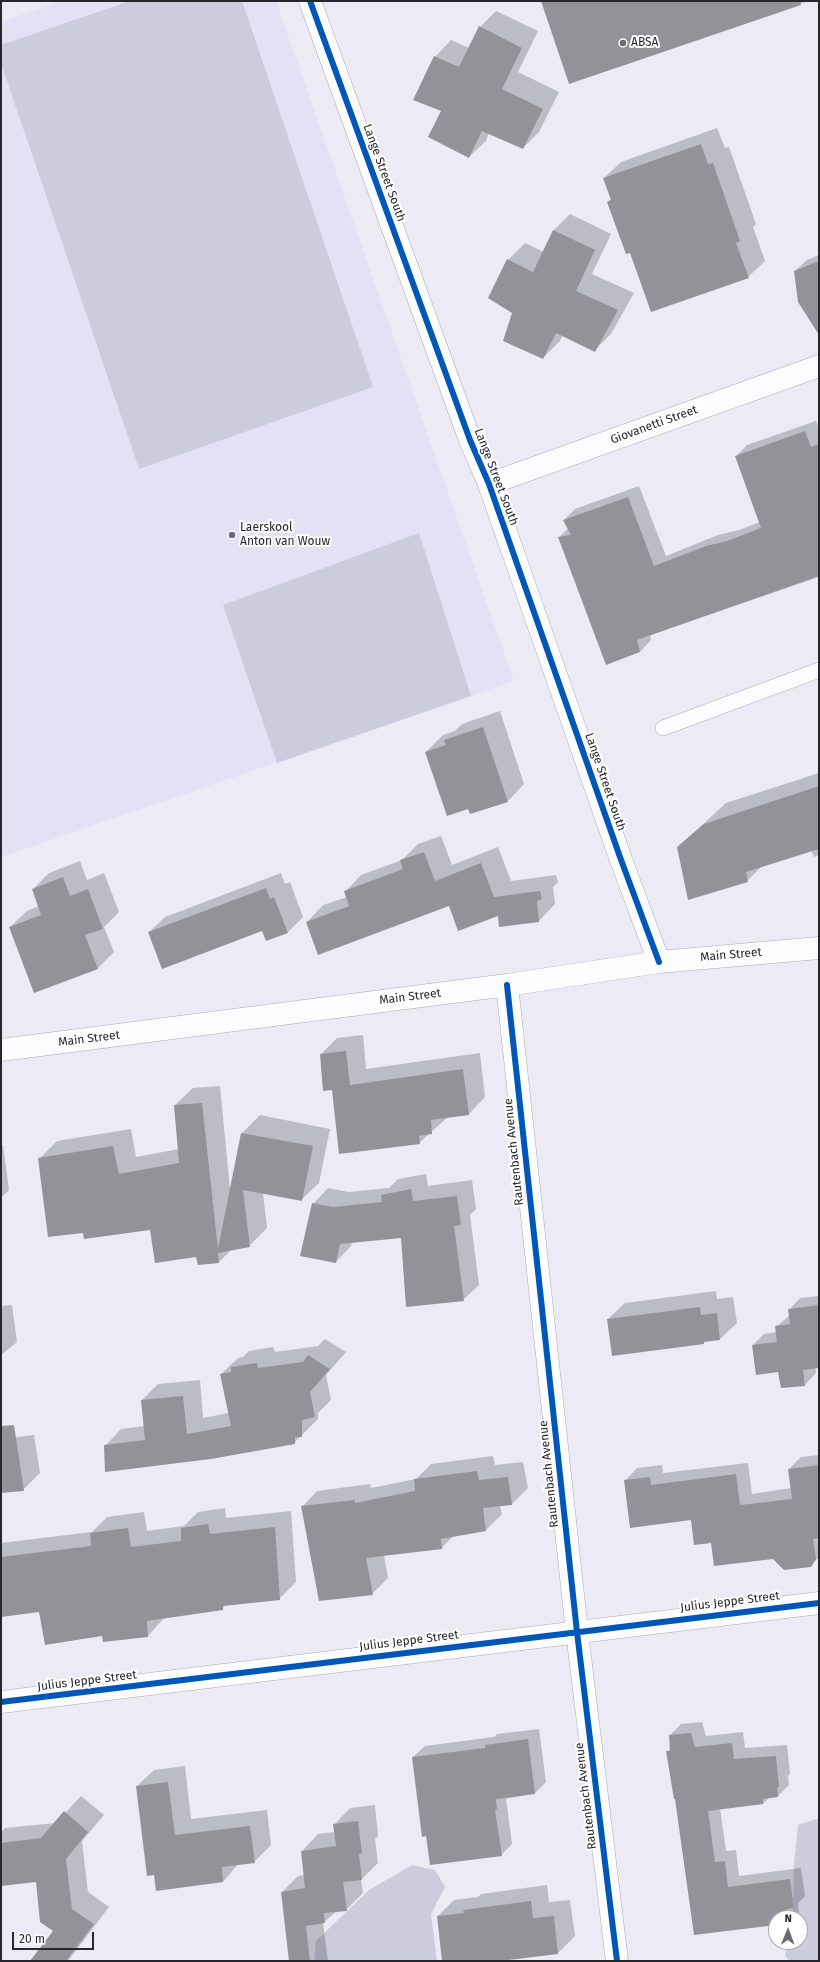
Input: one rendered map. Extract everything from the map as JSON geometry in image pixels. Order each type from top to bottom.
[{"type":"street","name":"Lange Street South","points":[[310,1],[470,440],[488,484],[620,857],[659,962]]},
{"type":"street","name":"Giovanetti Street","points":[[488,484],[819,366]]},
{"type":"street","name":"Main Street","points":[[1,1050],[507,985],[659,962],[819,948]]},
{"type":"street","name":"Rautenbach Avenue","points":[[507,985],[577,1632],[617,1961]]},
{"type":"street","name":"Julius Jeppe Street","points":[[1,1702],[819,1603]]},
{"type":"lane","points":[[663,728],[819,670]]},
{"type":"shaded area","name":"Laerskool Anton van Wouw","points":[[63,1],[276,1],[514,681],[1,857],[1,22]]},
{"type":"shaded area","points":[[130,1],[242,1],[373,387],[139,469],[1,63],[1,45]]},
{"type":"shaded area","points":[[419,533],[471,696],[277,763],[223,605]]},
{"type":"shaded area","points":[[816,1819],[819,1820],[819,1961],[789,1961],[785,1955],[786,1950],[808,1950],[808,1910],[793,1910],[794,1864],[798,1825]]},
{"type":"shaded area","points":[[412,1865],[435,1870],[445,1887],[431,1914],[437,1961],[314,1961],[316,1941],[369,1890]]},
{"type":"building","name":"ABSA","points":[[541,1],[800,1],[801,5],[569,84]]},
{"type":"building","points":[[479,26],[522,48],[502,89],[543,109],[523,149],[482,131],[469,158],[428,137],[441,111],[413,100],[434,56],[459,67]]},
{"type":"building","points":[[701,144],[708,164],[713,163],[740,241],[736,243],[749,278],[651,312],[630,253],[626,254],[607,202],[611,200],[603,178]]},
{"type":"building","points":[[553,230],[595,250],[576,291],[618,310],[595,352],[556,333],[543,359],[503,341],[512,313],[488,298],[507,259],[533,272]]},
{"type":"building","points":[[819,261],[819,335],[798,302],[794,271]]},
{"type":"building","points":[[805,431],[811,447],[819,444],[819,576],[637,640],[640,652],[606,665],[558,537],[571,535],[563,520],[628,497],[654,566],[706,546],[727,541],[761,528],[735,456]]},
{"type":"building","points":[[483,727],[508,802],[470,814],[468,809],[447,816],[425,752],[446,745],[444,740]]},
{"type":"building","points":[[819,786],[819,849],[746,872],[748,882],[688,900],[677,847],[704,824]]},
{"type":"building","points":[[424,852],[435,881],[481,863],[494,897],[540,891],[542,899],[537,901],[539,922],[499,927],[498,916],[458,931],[449,906],[318,955],[306,922],[349,906],[344,891],[403,869],[400,860]]},
{"type":"building","points":[[63,877],[70,896],[88,889],[103,929],[85,935],[98,969],[34,993],[9,927],[41,915],[32,889]]},
{"type":"building","points":[[266,888],[270,899],[274,897],[288,933],[266,941],[262,931],[162,969],[148,932]]},
{"type":"building","points":[[346,1051],[350,1085],[463,1069],[469,1115],[431,1120],[432,1134],[419,1136],[420,1144],[339,1154],[332,1090],[323,1091],[320,1054]]},
{"type":"building","points":[[202,1103],[218,1249],[241,1133],[313,1146],[302,1201],[243,1190],[250,1247],[218,1253],[219,1263],[198,1265],[196,1257],[155,1263],[150,1230],[84,1239],[83,1233],[48,1237],[38,1158],[113,1146],[119,1174],[179,1163],[174,1105]]},
{"type":"building","points":[[411,1189],[413,1201],[457,1196],[461,1225],[454,1226],[464,1301],[406,1307],[401,1238],[340,1244],[336,1263],[300,1256],[312,1203],[333,1207],[382,1202],[381,1195]]},
{"type":"building","points":[[819,1305],[819,1368],[803,1370],[805,1386],[781,1388],[778,1372],[756,1375],[752,1345],[777,1342],[775,1326],[790,1324],[788,1309]]},
{"type":"building","points":[[700,1307],[701,1315],[717,1313],[720,1340],[704,1342],[704,1344],[612,1356],[607,1319]]},
{"type":"building","points":[[308,1355],[330,1369],[310,1392],[315,1417],[302,1420],[302,1437],[295,1437],[295,1444],[211,1459],[105,1472],[104,1445],[145,1440],[141,1400],[183,1396],[187,1434],[231,1426],[220,1374],[231,1372],[231,1367],[257,1363],[258,1368],[303,1362]]},
{"type":"building","points":[[14,1425],[24,1491],[1,1493],[1,1426]]},
{"type":"building","points":[[819,1465],[819,1538],[813,1539],[816,1559],[811,1567],[784,1570],[773,1559],[714,1566],[711,1543],[694,1545],[691,1520],[630,1528],[624,1480],[650,1477],[651,1485],[736,1474],[740,1505],[792,1499],[788,1469]]},
{"type":"building","points":[[477,1471],[479,1480],[508,1477],[512,1505],[483,1508],[486,1531],[441,1539],[442,1549],[366,1558],[373,1595],[319,1601],[301,1506],[355,1500],[355,1503],[415,1491],[414,1479]]},
{"type":"building","points":[[208,1524],[210,1534],[275,1527],[280,1600],[223,1606],[223,1610],[147,1621],[148,1637],[103,1642],[102,1636],[45,1645],[39,1612],[1,1617],[1,1557],[91,1546],[90,1533],[128,1528],[131,1547],[181,1541],[181,1528]]},
{"type":"building","points":[[691,1733],[695,1747],[732,1743],[734,1759],[776,1756],[779,1787],[777,1787],[778,1797],[763,1799],[763,1804],[708,1811],[715,1862],[725,1861],[728,1887],[790,1879],[794,1908],[786,1910],[768,1910],[768,1926],[694,1935],[675,1799],[666,1751],[670,1751],[669,1735]]},
{"type":"building","points":[[528,1739],[535,1794],[496,1799],[497,1809],[495,1810],[502,1856],[430,1865],[426,1836],[422,1837],[412,1757],[485,1748],[485,1745]]},
{"type":"building","points":[[168,1782],[175,1835],[250,1826],[255,1863],[222,1867],[223,1882],[156,1891],[154,1875],[147,1876],[136,1786]]},
{"type":"building","points":[[64,1811],[88,1832],[66,1859],[72,1909],[94,1924],[66,1961],[30,1961],[53,1931],[40,1922],[36,1882],[1,1886],[1,1843],[41,1838]]},
{"type":"building","points":[[358,1821],[362,1853],[359,1854],[362,1880],[343,1882],[347,1911],[324,1913],[325,1923],[306,1926],[310,1961],[289,1961],[281,1892],[305,1888],[301,1851],[336,1846],[333,1824]]},
{"type":"building","points":[[531,1901],[533,1918],[554,1916],[558,1954],[500,1961],[442,1961],[437,1916],[464,1913],[463,1910]]},
{"type":"cycle path","points":[[310,1],[470,440],[489,484],[620,857],[659,962]]},
{"type":"cycle path","points":[[507,985],[577,1632],[617,1961]]},
{"type":"cycle path","points":[[1,1702],[819,1603]]},
{"type":"place","name":"ABSA","points":[[623,43]]},
{"type":"place","name":"Laerskool Anton van Wouw","points":[[232,535]]}]
